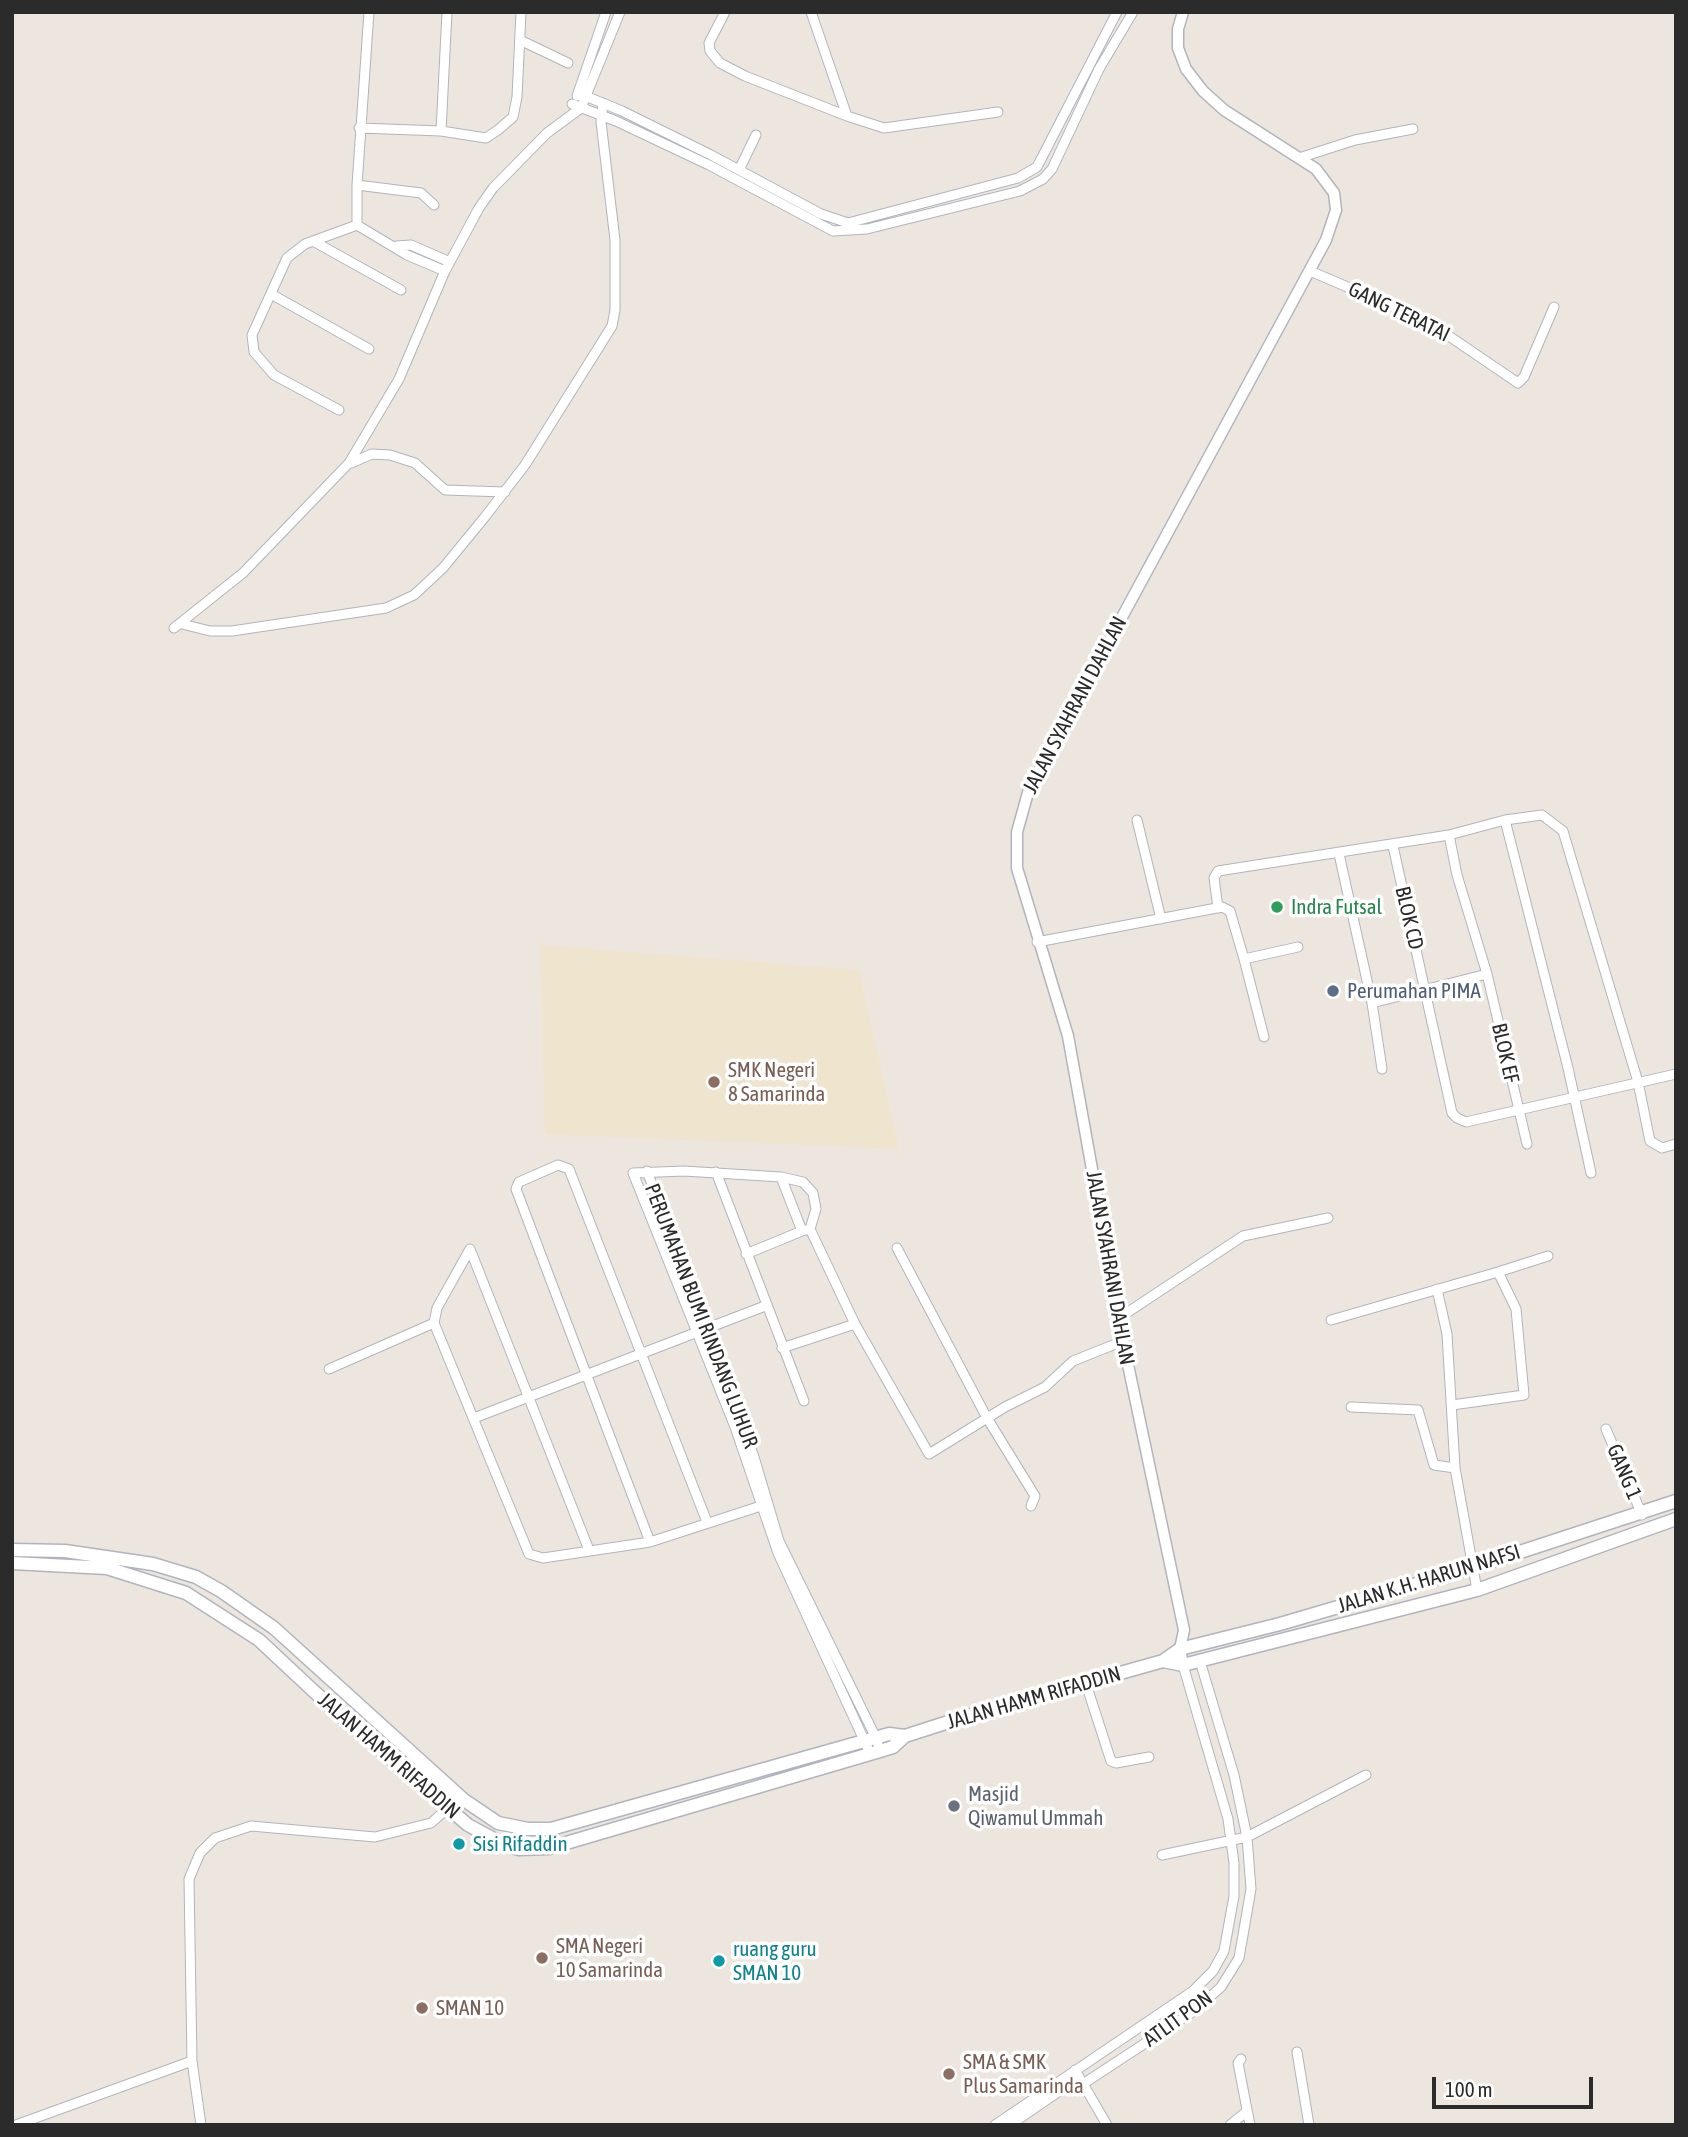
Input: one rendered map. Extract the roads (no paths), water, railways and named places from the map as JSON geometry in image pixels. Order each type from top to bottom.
[{"type":"main road","name":"JALAN K.H. HARUN NAFSI","points":[[1180,1649],[1471,1568],[1556,1538],[1642,1514],[1676,1501]]},
{"type":"main road","name":"JALAN K.H. HARUN NAFSI","points":[[1183,1665],[1477,1590],[1676,1519]]},
{"type":"main road","name":"JALAN HAMM RIFADDIN","points":[[12,1550],[117,1557],[164,1566],[196,1577],[255,1614],[307,1657],[476,1811],[498,1823],[528,1829],[551,1829],[873,1746],[893,1746],[905,1736],[1163,1661],[1180,1649]]},
{"type":"main road","name":"JALAN HAMM RIFADDIN","points":[[12,1563],[107,1568],[186,1593],[233,1620],[468,1825],[505,1845],[519,1849],[549,1848],[873,1746]]},
{"type":"main road","points":[[294,1671],[307,1657]]},
{"type":"main road","name":"JALAN HAMM RIFADDIN","points":[[1163,1661],[1183,1665]]},
{"type":"street","points":[[357,225],[359,128],[369,12]]},
{"type":"street","points":[[441,131],[447,12]]},
{"type":"street","points":[[359,128],[441,131],[486,138],[513,117],[522,41],[521,12]]},
{"type":"street","points":[[583,96],[606,12]]},
{"type":"street","points":[[603,103],[601,116],[615,240],[615,310],[612,326],[525,465],[505,492],[443,568],[414,595],[386,608],[232,631],[209,631],[178,626],[243,573],[349,463],[399,379],[447,267],[493,188],[577,106],[620,12]]},
{"type":"street","points":[[725,12],[709,43],[710,51],[720,62],[745,76],[846,116],[884,128],[998,112]]},
{"type":"street","points":[[811,12],[846,116]]},
{"type":"street","points":[[583,96],[603,103],[739,170],[821,214],[848,223],[1018,178],[1037,167],[1117,12]]},
{"type":"street","points":[[577,106],[709,165],[834,231],[867,229],[1020,191],[1043,179],[1052,169],[1099,69],[1133,12]]},
{"type":"street","name":"JALAN SYAHRANI DAHLAN","points":[[1183,12],[1178,29],[1178,48],[1186,69],[1203,91],[1224,110],[1299,158],[1327,181],[1334,193],[1336,210],[1326,240],[1310,271],[1029,789],[1017,832],[1017,868],[1037,942],[1068,1037],[1118,1318],[1119,1342],[1184,1630],[1195,1645]]},
{"type":"street","points":[[522,41],[568,63]]},
{"type":"street","points":[[1299,158],[1355,140],[1413,130]]},
{"type":"street","points":[[739,170],[756,135]]},
{"type":"street","points":[[358,186],[421,193],[434,205]]},
{"type":"street","points":[[339,410],[274,375],[257,359],[252,335],[293,250],[357,225],[407,255],[447,267]]},
{"type":"street","points":[[313,241],[401,290]]},
{"type":"street","name":"GANG TERATAI","points":[[1310,271],[1427,321],[1518,383],[1524,377],[1554,307]]},
{"type":"street","points":[[271,295],[369,349]]},
{"type":"street","points":[[349,463],[372,454],[390,455],[415,463],[445,490],[505,492]]},
{"type":"street","points":[[1218,908],[1214,878],[1218,871],[1393,846],[1505,820],[1542,815],[1563,831],[1638,1082],[1650,1141],[1662,1148],[1676,1144]]},
{"type":"street","points":[[1137,820],[1161,919]]},
{"type":"street","points":[[1505,820],[1591,1173]]},
{"type":"street","name":"BLOK EF","points":[[1449,835],[1457,875],[1487,974],[1527,1144]]},
{"type":"street","name":"BLOK CD","points":[[1393,846],[1452,1113],[1466,1122],[1518,1109]]},
{"type":"street","points":[[1339,854],[1372,1003],[1382,1069]]},
{"type":"street","points":[[1037,942],[1226,907],[1230,911],[1264,1037]]},
{"type":"street","points":[[1244,959],[1298,947]]},
{"type":"street","points":[[1372,1003],[1487,974]]},
{"type":"street","points":[[1518,1109],[1676,1074]]},
{"type":"street","points":[[650,1542],[516,1188],[519,1182],[558,1165],[569,1169],[707,1522]]},
{"type":"street","points":[[647,1171],[633,1173],[700,1330]]},
{"type":"street","name":"PERUMAHAN BUMI RINDANG LUHUR","points":[[781,1177],[647,1171],[700,1330],[754,1457],[764,1506],[778,1553],[873,1746]]},
{"type":"street","points":[[716,1172],[765,1306],[804,1401]]},
{"type":"street","points":[[746,1254],[806,1230],[816,1209],[813,1193],[803,1182],[781,1177]]},
{"type":"street","points":[[781,1177],[855,1324],[928,1453],[1045,1387],[1073,1361],[1119,1342]]},
{"type":"street","points":[[1118,1318],[1243,1236],[1328,1217]]},
{"type":"street","points":[[897,1248],[987,1418],[1035,1496],[1031,1506]]},
{"type":"street","points":[[589,1550],[471,1249],[435,1311],[434,1323],[529,1554],[543,1558],[650,1542],[764,1506]]},
{"type":"street","points":[[1331,1320],[1548,1256]]},
{"type":"street","points":[[1452,1405],[1524,1395],[1516,1306],[1498,1272]]},
{"type":"street","points":[[1437,1289],[1447,1334],[1455,1468],[1477,1590]]},
{"type":"street","points":[[474,1418],[765,1306]]},
{"type":"street","points":[[329,1369],[434,1323]]},
{"type":"street","points":[[782,1348],[855,1324]]},
{"type":"street","points":[[1351,1407],[1418,1409],[1434,1465],[1455,1468]]},
{"type":"street","name":"GANG 1","points":[[1606,1429],[1642,1514]]},
{"type":"street","name":"JALAN SYAHRANI DAHLAN","points":[[1180,1649],[1184,1630]]},
{"type":"street","name":"ATLIT PON","points":[[1010,2125],[1058,2092],[1083,2084],[1194,2011],[1231,1974],[1246,1931],[1251,1889],[1247,1837],[1234,1775],[1195,1645]]},
{"type":"street","name":"ATLIT PON","points":[[995,2125],[1193,1991],[1213,1971],[1224,1951],[1234,1896],[1231,1842],[1220,1787],[1180,1649]]},
{"type":"street","points":[[1086,1684],[1111,1761],[1116,1763],[1149,1758]]},
{"type":"street","points":[[1162,1854],[1247,1837],[1366,1775]]},
{"type":"street","points":[[201,2125],[192,2061],[189,1879],[200,1853],[215,1838],[251,1826],[374,1837],[431,1823],[448,1808]]},
{"type":"street","points":[[1297,2052],[1309,2125]]},
{"type":"street","points":[[1241,2059],[1238,2063],[1250,2125]]},
{"type":"street","points":[[16,2125],[192,2061]]},
{"type":"street","points":[[1075,2070],[1107,2125]]},
{"type":"street","points":[[1230,2125],[1246,2112]]},
{"type":"place","name":"Indra Futsal","points":[[1277,907]]},
{"type":"place","name":"Perumahan PIMA","points":[[1333,991]]},
{"type":"place","name":"SMK Negeri 8 Samarinda","points":[[714,1082]]},
{"type":"place","name":"Masjid Qiwamul Ummah","points":[[954,1806]]},
{"type":"place","name":"Sisi Rifaddin","points":[[459,1844]]},
{"type":"place","name":"SMA Negeri 10 Samarinda","points":[[542,1958]]},
{"type":"place","name":"ruang guru SMAN 10","points":[[719,1961]]},
{"type":"place","name":"SMAN 10","points":[[422,2008]]},
{"type":"place","name":"SMA & SMK Plus Samarinda","points":[[949,2074]]}]
